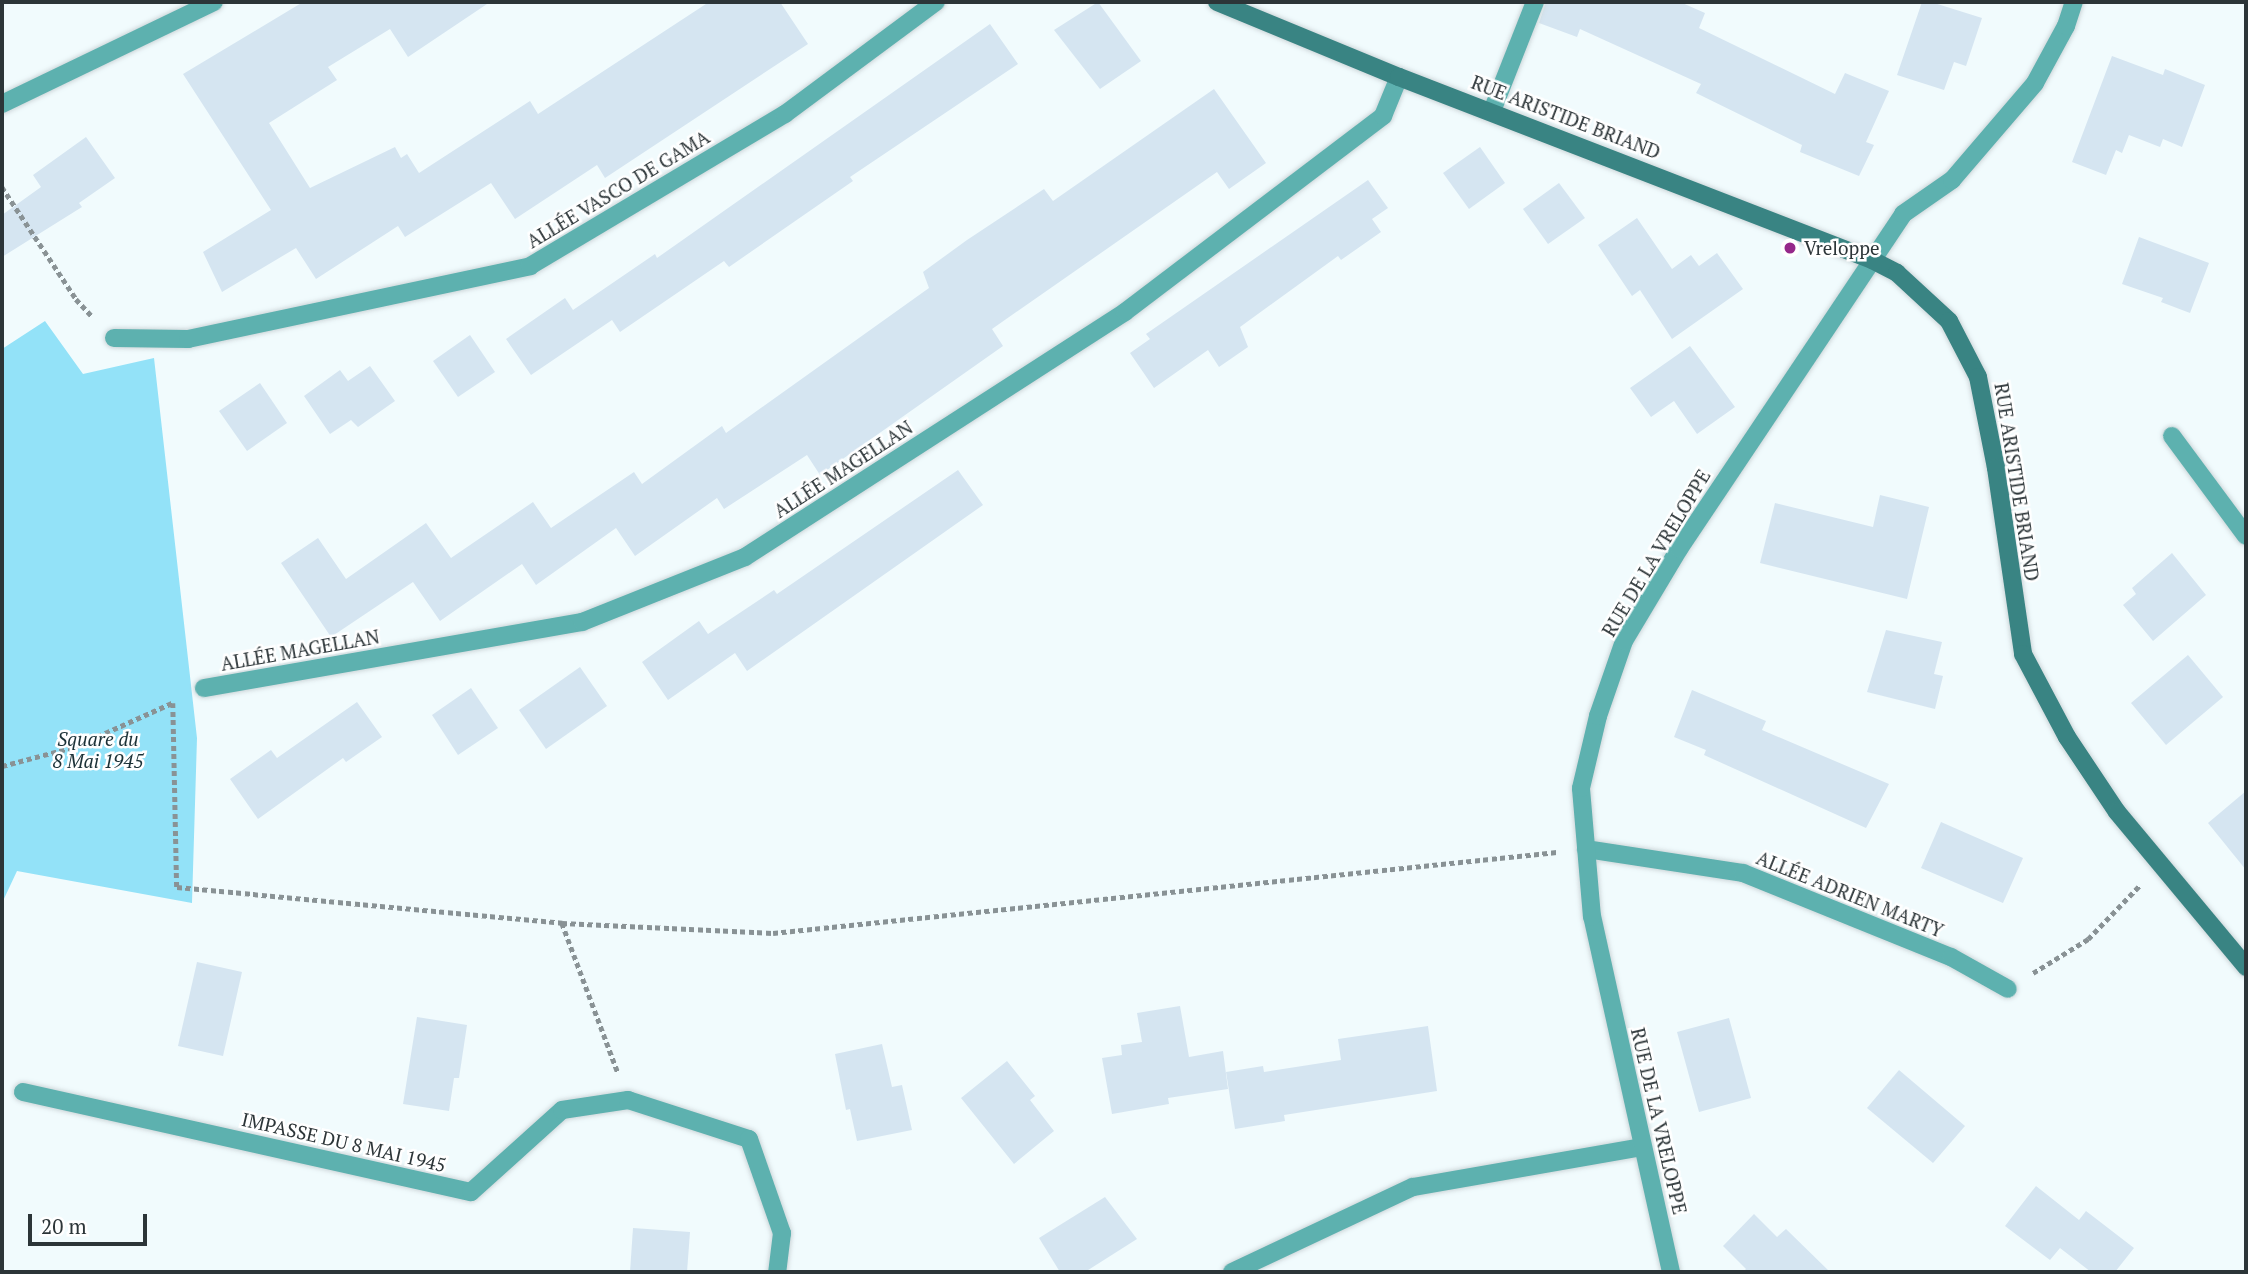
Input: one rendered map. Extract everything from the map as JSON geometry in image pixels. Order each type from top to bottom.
[{"type":"street","points":[[2,104],[214,2]]},
{"type":"street","name":"ALLÉE VASCO DE GAMA","points":[[114,338],[188,339],[530,266],[785,114],[936,2]]},
{"type":"street","name":"RUE ARISTIDE BRIAND","points":[[1217,2],[1399,77],[1872,260],[1897,273],[1949,321],[1978,377],[1996,468],[2023,654],[2067,737],[2117,812],[2246,967]]},
{"type":"street","points":[[1492,111],[1535,2]]},
{"type":"street","name":"RUE DE LA VRELOPPE","points":[[1671,1272],[1592,917],[1581,788],[1598,716],[1624,641],[1679,549],[1903,215],[1952,180],[2035,83],[2066,26],[2074,2]]},
{"type":"street","name":"ALLÉE MAGELLAN","points":[[204,688],[582,622],[745,557],[1125,312],[1383,116],[1399,77]]},
{"type":"street","points":[[2172,436],[2246,536]]},
{"type":"street","name":"ALLÉE ADRIEN MARTY","points":[[1586,849],[1743,873],[1951,957],[2008,989]]},
{"type":"street","name":"IMPASSE DU 8 MAI 1945","points":[[23,1092],[471,1192],[562,1110],[628,1100]]},
{"type":"street","points":[[628,1100],[749,1139],[782,1233],[777,1272]]},
{"type":"street","points":[[1232,1272],[1413,1187],[1643,1147]]},
{"type":"path","points":[[2,187],[76,299],[114,338]]},
{"type":"path","points":[[2,766],[74,747],[204,688]]},
{"type":"path","points":[[173,702],[177,887],[562,923],[773,933],[1586,849]]},
{"type":"path","points":[[2008,989],[2088,939],[2160,864]]},
{"type":"path","points":[[562,923],[628,1100]]},
{"type":"green space","name":"Square du 8 Mai 1945","points":[[45,321],[83,374],[154,358],[197,738],[192,903],[17,871],[2,903],[2,349]]},
{"type":"building","points":[[303,2],[490,2],[408,57],[390,29],[328,67],[337,80],[269,123],[310,188],[395,147],[401,158],[407,154],[419,173],[530,101],[538,114],[709,2],[780,2],[808,44],[605,178],[597,165],[515,219],[491,183],[405,237],[398,226],[316,279],[296,248],[222,292],[203,252],[271,210],[183,74]]},
{"type":"building","points":[[1098,2],[1141,61],[1100,89],[1054,30]]},
{"type":"building","points":[[1546,2],[1680,2],[1705,13],[1699,28],[1835,94],[1845,73],[1889,91],[1866,142],[1874,145],[1859,176],[1800,152],[1802,145],[1696,93],[1701,84],[1580,29],[1577,37],[1539,23]]},
{"type":"building","points":[[1922,2],[1931,2],[1982,18],[1966,66],[1954,62],[1944,90],[1897,75]]},
{"type":"building","points":[[990,24],[1018,64],[850,177],[853,181],[729,267],[724,261],[620,332],[612,320],[531,375],[506,339],[565,298],[573,310],[655,254],[657,258]]},
{"type":"building","points":[[2112,56],[2163,75],[2165,69],[2205,85],[2182,147],[2163,139],[2160,147],[2129,135],[2122,153],[2116,150],[2106,175],[2072,162]]},
{"type":"building","points":[[1214,89],[1266,163],[1229,189],[1217,172],[992,329],[1003,346],[820,475],[807,455],[724,509],[717,498],[635,556],[616,528],[536,585],[522,564],[440,621],[413,582],[331,637],[281,563],[318,538],[346,579],[426,523],[451,558],[533,502],[551,528],[634,472],[642,484],[722,426],[726,433],[929,288],[923,272],[967,240],[1044,189],[1053,201]]},
{"type":"building","points":[[86,137],[115,178],[79,203],[82,207],[2,257],[2,215],[41,187],[33,175]]},
{"type":"building","points":[[1480,147],[1505,183],[1469,209],[1443,173]]},
{"type":"building","points":[[1368,180],[1388,208],[1372,219],[1381,232],[1341,260],[1338,256],[1240,327],[1248,347],[1219,367],[1208,350],[1154,388],[1130,353],[1150,339],[1146,334]]},
{"type":"building","points":[[1559,183],[1585,218],[1548,244],[1523,209]]},
{"type":"building","points":[[1637,218],[1672,269],[1691,255],[1699,266],[1717,253],[1743,289],[1672,339],[1640,290],[1632,296],[1598,245]]},
{"type":"building","points":[[2139,237],[2209,263],[2190,313],[2161,302],[2163,298],[2122,284]]},
{"type":"building","points":[[470,335],[495,372],[458,397],[433,361]]},
{"type":"building","points":[[1690,346],[1735,407],[1697,434],[1674,401],[1651,417],[1630,388]]},
{"type":"building","points":[[370,366],[395,401],[358,427],[351,420],[330,434],[304,396],[340,370],[348,381]]},
{"type":"building","points":[[260,383],[287,423],[247,451],[219,411]]},
{"type":"building","points":[[958,470],[983,505],[747,671],[735,653],[668,700],[642,662],[699,621],[708,634],[774,590],[777,594]]},
{"type":"building","points":[[1880,495],[1929,507],[1907,599],[1760,563],[1775,503],[1873,527]]},
{"type":"building","points":[[2172,553],[2206,595],[2153,641],[2123,605],[2136,594],[2132,588]]},
{"type":"building","points":[[1886,630],[1942,642],[1934,674],[1943,676],[1935,709],[1867,692]]},
{"type":"building","points":[[2188,655],[2223,697],[2166,745],[2131,703]]},
{"type":"building","points":[[580,667],[607,706],[546,749],[519,710]]},
{"type":"building","points":[[471,688],[498,728],[458,755],[432,715]]},
{"type":"building","points":[[1692,690],[1766,721],[1762,730],[1889,784],[1866,828],[1704,755],[1706,750],[1674,737]]},
{"type":"building","points":[[357,702],[382,737],[346,762],[343,758],[258,819],[230,779],[271,750],[277,758]]},
{"type":"building","points":[[2246,791],[2246,870],[2208,823]]},
{"type":"building","points":[[1941,822],[2023,858],[2003,903],[1921,868]]},
{"type":"building","points":[[197,962],[242,972],[223,1056],[178,1046]]},
{"type":"building","points":[[1180,1006],[1189,1057],[1223,1051],[1228,1089],[1168,1098],[1169,1104],[1112,1114],[1102,1058],[1122,1055],[1121,1045],[1142,1042],[1137,1013]]},
{"type":"building","points":[[417,1017],[467,1025],[459,1078],[454,1078],[449,1111],[403,1104]]},
{"type":"building","points":[[1729,1018],[1751,1098],[1699,1112],[1677,1032]]},
{"type":"building","points":[[1428,1026],[1437,1091],[1284,1115],[1285,1121],[1235,1129],[1226,1072],[1263,1066],[1264,1072],[1341,1060],[1338,1039]]},
{"type":"building","points":[[882,1044],[892,1087],[902,1085],[912,1130],[857,1141],[850,1109],[846,1110],[835,1054]]},
{"type":"building","points":[[1007,1061],[1035,1096],[1030,1100],[1054,1131],[1014,1164],[961,1098]]},
{"type":"building","points":[[1899,1070],[1965,1126],[1933,1163],[1867,1108]]},
{"type":"building","points":[[2036,1186],[2079,1220],[2086,1211],[2134,1248],[2115,1272],[2091,1272],[2060,1248],[2050,1260],[2005,1226]]},
{"type":"building","points":[[1105,1197],[1137,1239],[1085,1272],[1060,1272],[1039,1238]]},
{"type":"building","points":[[1754,1214],[1777,1237],[1786,1229],[1830,1272],[1743,1272],[1746,1269],[1723,1246]]},
{"type":"building","points":[[633,1228],[690,1232],[687,1272],[630,1272]]},
{"type":"place","name":"Vreloppe","points":[[1790,248]]}]
